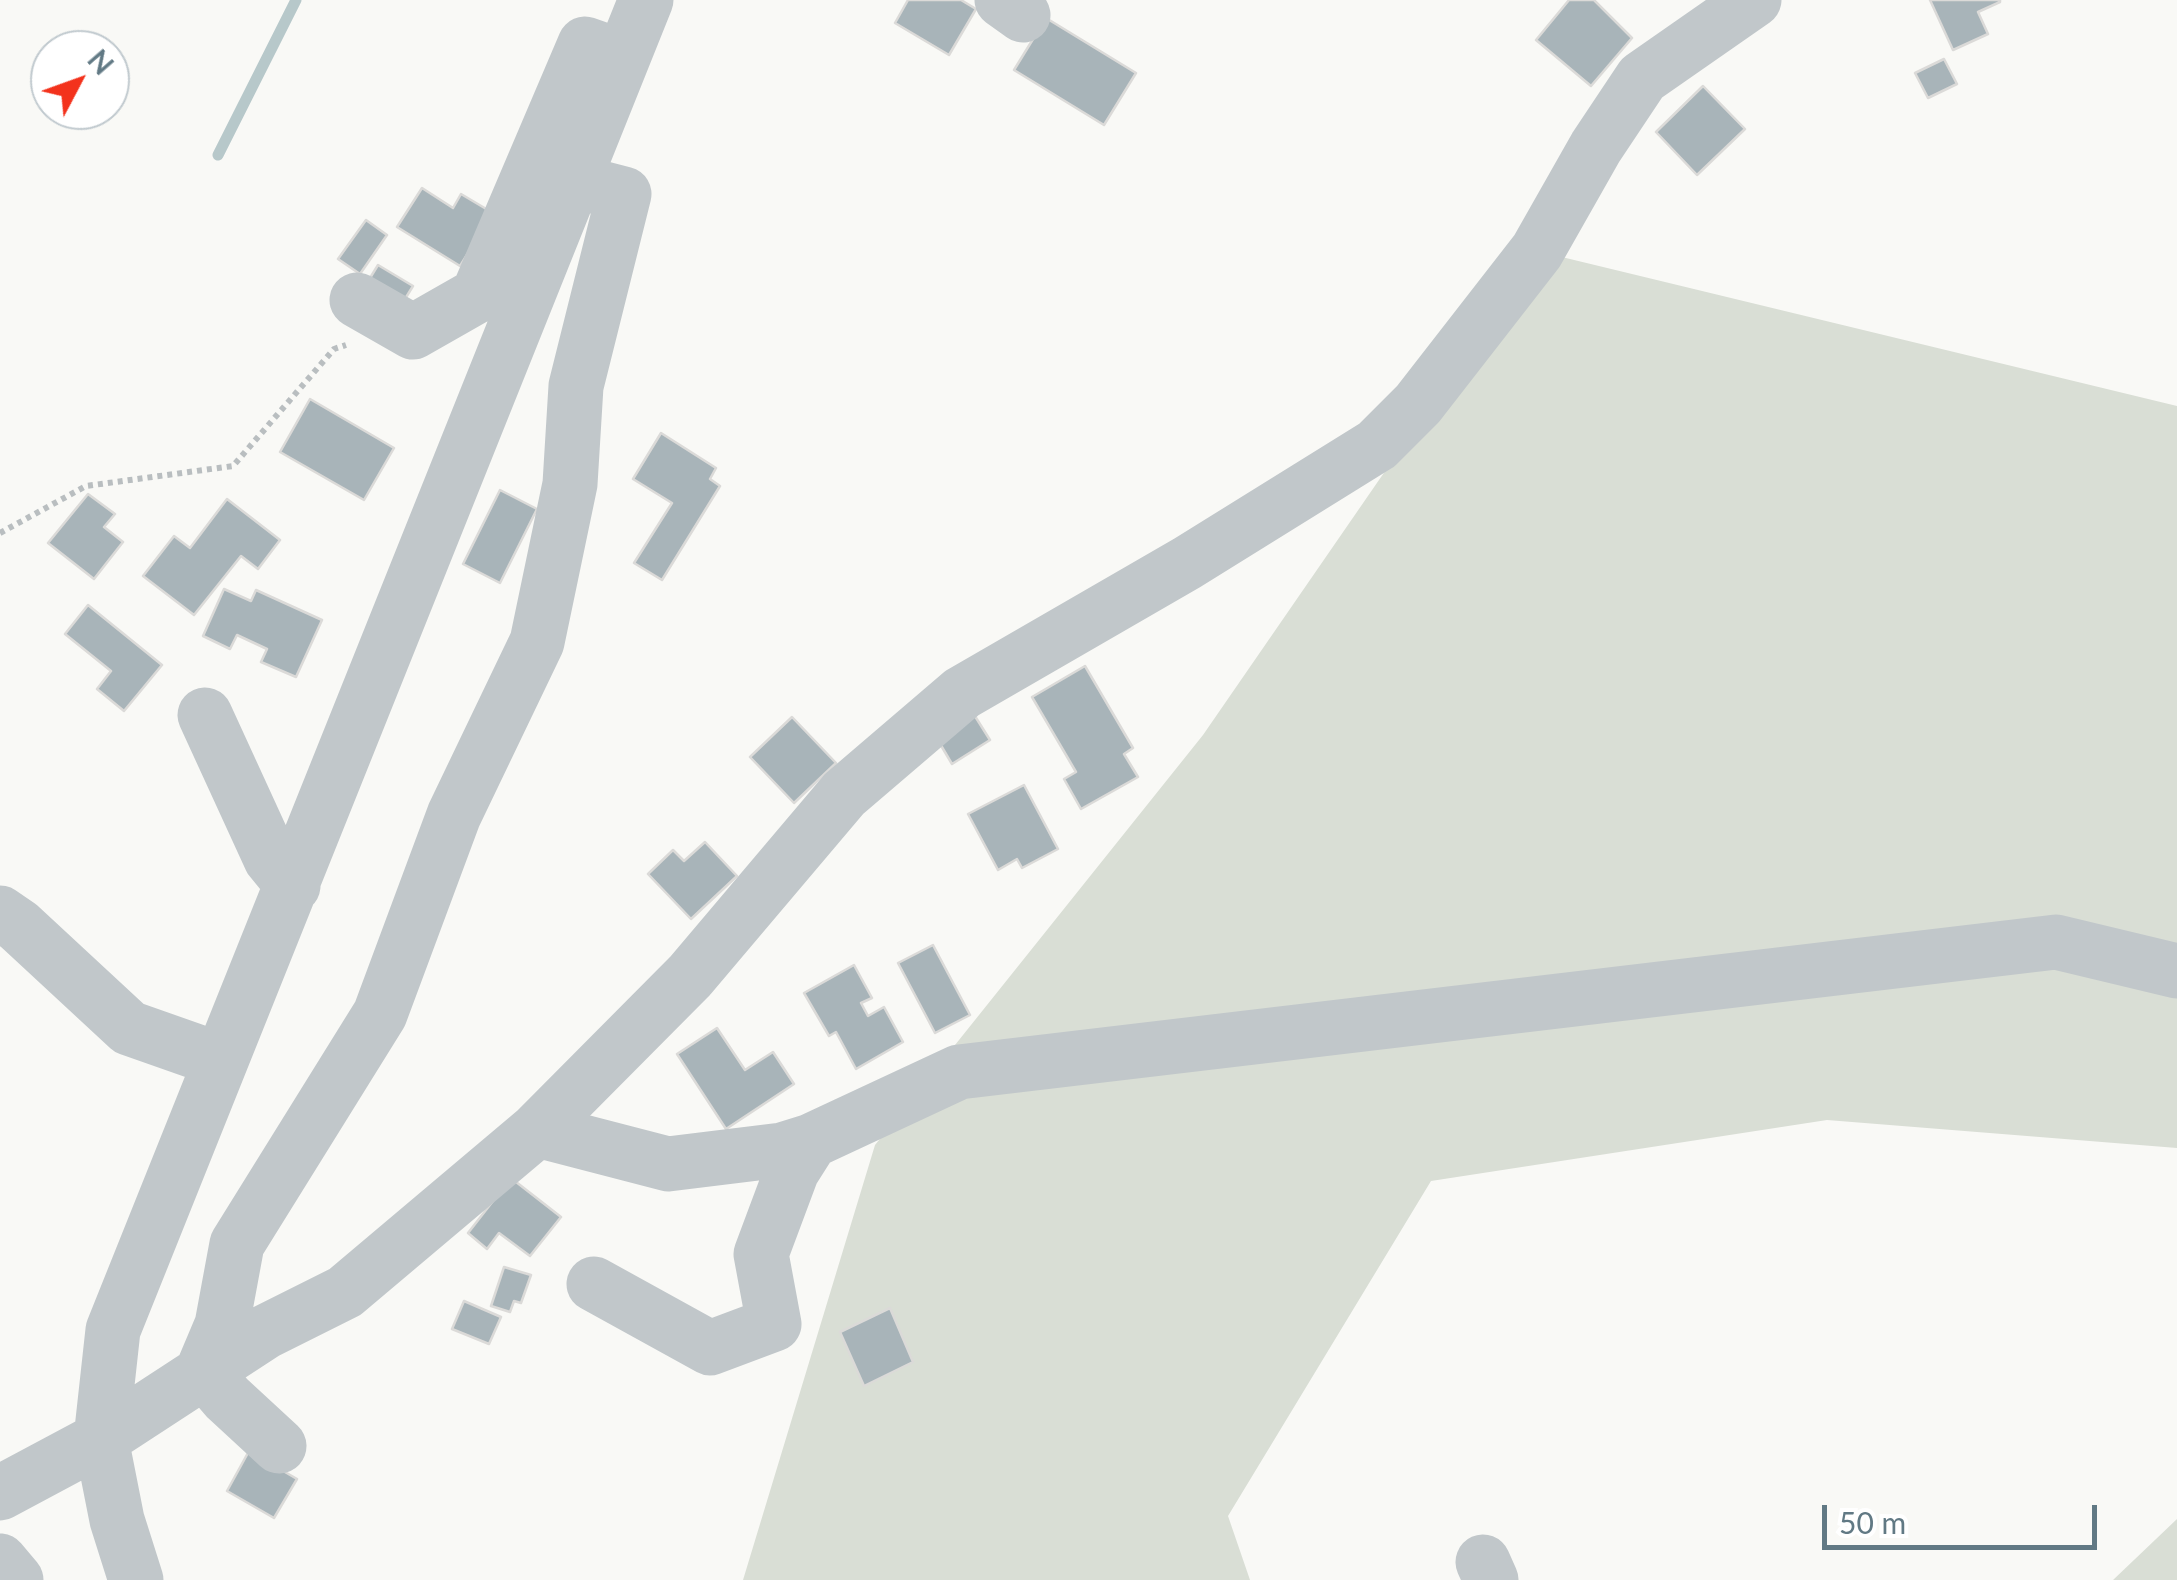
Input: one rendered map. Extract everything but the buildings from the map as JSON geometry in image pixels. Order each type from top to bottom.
[{"type":"street","points":[[136,1580],[117,1520],[101,1439],[113,1330],[646,0]]},
{"type":"street","points":[[0,1493],[101,1439],[265,1332],[345,1292],[537,1130],[690,976],[844,794],[962,692],[1187,563],[1376,445],[1418,404],[1537,251],[1596,147],[1642,78],[1754,0]]},
{"type":"street","points":[[354,321],[412,332],[478,296],[585,44],[622,58]]},
{"type":"street","points":[[204,1370],[222,1326],[238,1244],[380,1014],[454,815],[538,642],[570,484],[576,386],[624,194],[574,180]]},
{"type":"street","points":[[205,715],[270,859],[293,886]]},
{"type":"street","points":[[0,914],[130,1028],[220,1060]]},
{"type":"street","points":[[537,1130],[668,1164],[782,1150],[811,1141],[960,1072],[2056,942],[2177,971]]},
{"type":"street","points":[[594,1284],[710,1348],[774,1324],[761,1254],[792,1171],[811,1141]]},
{"type":"street","points":[[204,1370],[227,1398],[279,1446]]},
{"type":"street","points":[[0,1562],[16,1580]]},
{"type":"path","points":[[0,533],[86,486],[233,466],[354,321]]},
{"type":"shaded area","points":[[1537,251],[2177,406],[2177,1148],[1827,1120],[1431,1181],[1228,1516],[1250,1580],[743,1580],[875,1145],[1203,735]]},
{"type":"shaded area","points":[[2177,1519],[2177,1580],[2113,1580]]},
{"type":"waterway","points":[[218,155],[296,0]]}]
